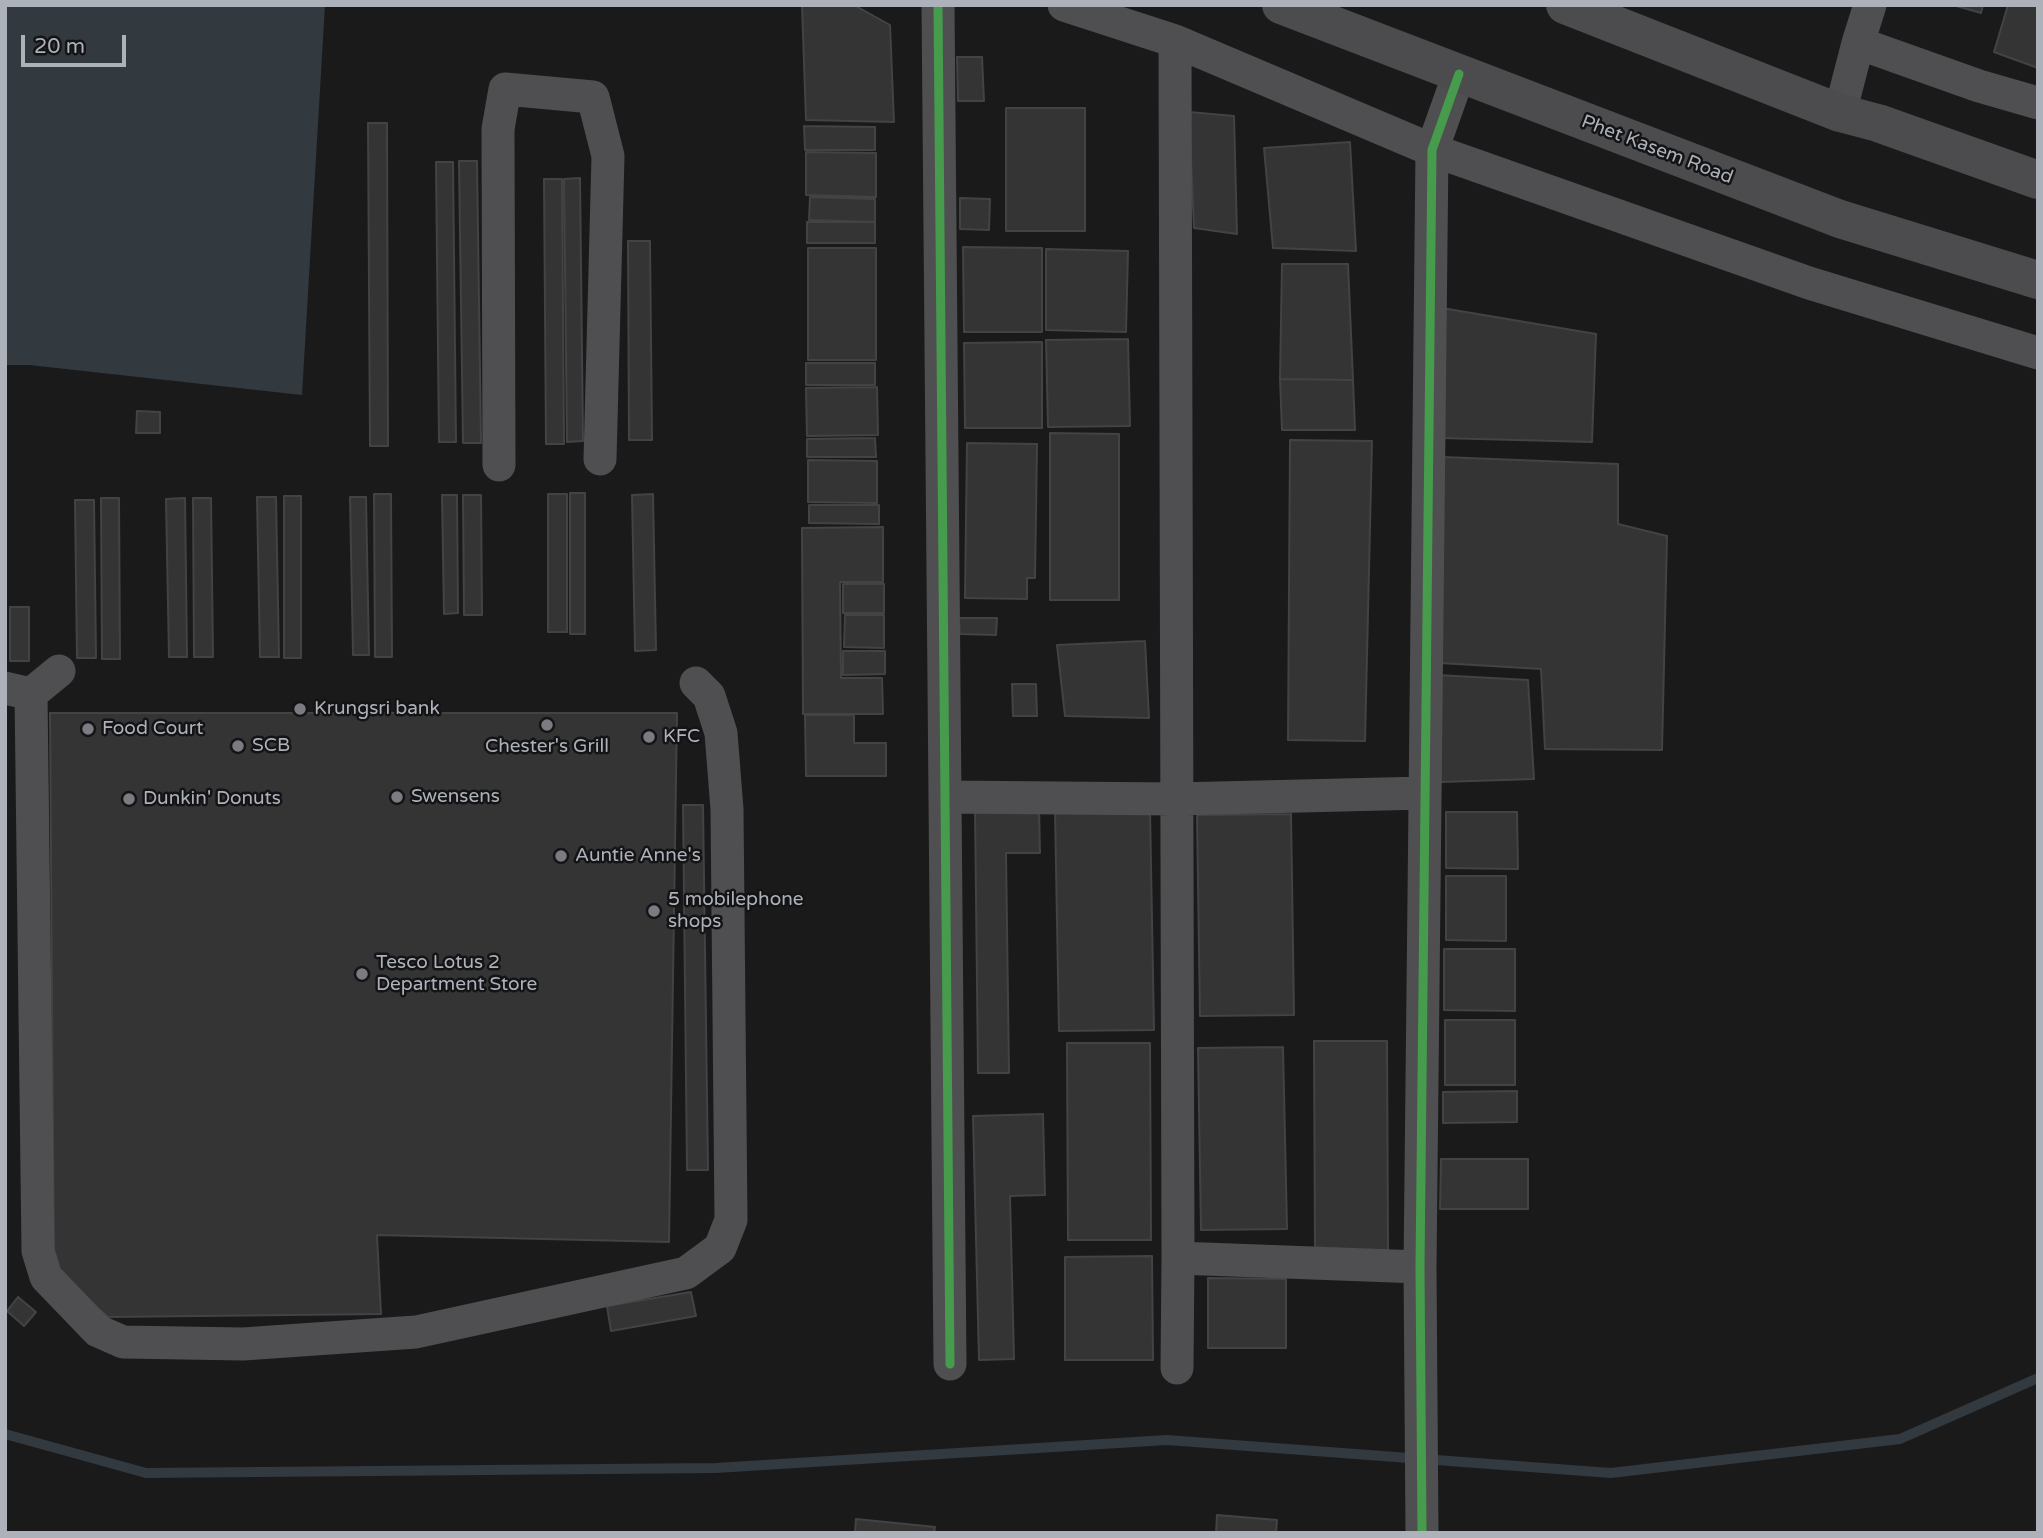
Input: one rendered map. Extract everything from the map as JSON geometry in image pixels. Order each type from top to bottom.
[{"type":"main road","name":"Phet Kasem Road","points":[[1282,5],[1840,219],[2038,280]]},
{"type":"main road","points":[[1564,5],[1840,113],[1878,123],[2038,180]]},
{"type":"street","points":[[938,5],[950,1364]]},
{"type":"street","points":[[1064,5],[1175,41],[1432,150],[1809,283],[2038,353]]},
{"type":"street","points":[[1840,113],[1870,5]]},
{"type":"street","points":[[1175,41],[1177,1367]]},
{"type":"street","points":[[1858,43],[1979,86],[2038,103]]},
{"type":"street","points":[[1422,1518],[1420,1267],[1432,150],[1459,74]]},
{"type":"street","points":[[499,465],[498,129],[505,89],[593,97],[608,156],[600,459]]},
{"type":"street","points":[[59,671],[18,691],[38,1251],[46,1277],[98,1331],[123,1342],[243,1344],[416,1332],[686,1273],[720,1248],[731,1220],[727,809],[721,733],[709,696],[696,683]]},
{"type":"street","points":[[945,797],[1176,799],[1424,793]]},
{"type":"street","points":[[1178,1258],[1420,1267]]},
{"type":"shaded area","points":[[5,5],[325,5],[302,395],[29,365],[5,365]]},
{"type":"building","points":[[802,5],[854,5],[890,25],[894,122],[806,120]]},
{"type":"building","points":[[1953,5],[1983,5],[1981,13]]},
{"type":"building","points":[[2008,5],[2038,5],[2038,68],[1994,52]]},
{"type":"building","points":[[957,57],[982,57],[984,101],[958,101]]},
{"type":"building","points":[[1006,108],[1085,108],[1085,231],[1006,231]]},
{"type":"building","points":[[1189,112],[1234,116],[1237,234],[1194,228]]},
{"type":"building","points":[[368,123],[387,123],[388,446],[370,446]]},
{"type":"building","points":[[804,126],[875,127],[875,150],[805,150]]},
{"type":"building","points":[[1350,142],[1356,251],[1273,248],[1264,148]]},
{"type":"building","points":[[806,152],[876,153],[876,197],[806,195]]},
{"type":"building","points":[[459,161],[477,161],[481,443],[463,443]]},
{"type":"building","points":[[436,162],[453,162],[456,442],[439,442]]},
{"type":"building","points":[[580,178],[583,441],[567,442],[564,179]]},
{"type":"building","points":[[544,179],[562,179],[564,444],[546,444]]},
{"type":"building","points":[[810,197],[875,199],[875,222],[809,220]]},
{"type":"building","points":[[960,198],[990,199],[989,230],[960,229]]},
{"type":"building","points":[[807,222],[875,222],[875,243],[807,243]]},
{"type":"building","points":[[628,241],[650,241],[652,440],[629,440]]},
{"type":"building","points":[[963,247],[1042,248],[1042,332],[964,332]]},
{"type":"building","points":[[808,248],[876,248],[876,360],[808,360]]},
{"type":"building","points":[[1046,249],[1128,251],[1126,332],[1046,330]]},
{"type":"building","points":[[1282,264],[1348,264],[1353,380],[1280,379]]},
{"type":"building","points":[[1442,308],[1596,334],[1592,442],[1440,438]]},
{"type":"building","points":[[1128,339],[1130,426],[1048,427],[1046,340]]},
{"type":"building","points":[[1042,342],[1042,428],[965,428],[964,343]]},
{"type":"building","points":[[806,363],[875,363],[875,385],[806,385]]},
{"type":"building","points":[[1280,379],[1353,380],[1355,430],[1282,430]]},
{"type":"building","points":[[877,387],[878,435],[807,436],[806,388]]},
{"type":"building","points":[[137,411],[160,412],[160,433],[136,433]]},
{"type":"building","points":[[1050,433],[1119,434],[1119,600],[1050,600]]},
{"type":"building","points":[[875,438],[876,457],[807,457],[807,439]]},
{"type":"building","points":[[1290,440],[1372,441],[1365,741],[1288,740]]},
{"type":"building","points":[[967,443],[1037,444],[1035,578],[1027,578],[1027,599],[965,598]]},
{"type":"building","points":[[1443,457],[1618,464],[1618,524],[1667,536],[1662,750],[1545,749],[1541,669],[1440,663]]},
{"type":"building","points":[[808,460],[877,461],[877,503],[808,502]]},
{"type":"building","points":[[570,493],[585,493],[585,634],[570,634]]},
{"type":"building","points":[[374,494],[391,494],[392,657],[375,657]]},
{"type":"building","points":[[548,494],[567,494],[567,632],[548,632]]},
{"type":"building","points":[[653,494],[656,650],[635,651],[632,495]]},
{"type":"building","points":[[442,495],[457,495],[458,613],[444,614]]},
{"type":"building","points":[[463,495],[481,495],[482,615],[464,615]]},
{"type":"building","points":[[284,496],[301,496],[301,658],[284,658]]},
{"type":"building","points":[[257,497],[276,497],[279,657],[260,657]]},
{"type":"building","points":[[350,497],[366,497],[369,655],[353,655]]},
{"type":"building","points":[[101,498],[119,498],[120,659],[102,659]]},
{"type":"building","points":[[185,498],[187,657],[169,657],[166,499]]},
{"type":"building","points":[[193,498],[211,498],[213,657],[194,657]]},
{"type":"building","points":[[75,500],[94,500],[96,658],[77,658]]},
{"type":"building","points":[[809,505],[879,505],[879,524],[809,523]]},
{"type":"building","points":[[883,527],[883,582],[840,582],[841,678],[882,678],[883,714],[803,714],[802,528]]},
{"type":"building","points":[[843,584],[884,584],[884,613],[843,613]]},
{"type":"building","points":[[10,607],[29,607],[29,661],[10,661]]},
{"type":"building","points":[[845,615],[884,615],[884,648],[844,647]]},
{"type":"building","points":[[959,618],[997,618],[996,635],[960,634]]},
{"type":"building","points":[[1145,641],[1149,718],[1065,716],[1057,645]]},
{"type":"building","points":[[843,651],[885,651],[885,674],[843,675]]},
{"type":"building","points":[[1437,675],[1528,680],[1534,779],[1441,782]]},
{"type":"building","points":[[1012,684],[1036,684],[1037,716],[1013,716]]},
{"type":"building","name":"Tesco Lotus 2 Department Store","points":[[50,713],[677,713],[669,1242],[377,1235],[381,1314],[108,1317],[54,1271]]},
{"type":"building","points":[[805,715],[854,715],[854,743],[886,743],[886,776],[806,776]]},
{"type":"building","points":[[683,805],[703,805],[708,1170],[687,1170]]},
{"type":"building","points":[[1039,807],[1040,853],[1006,853],[1009,1073],[978,1073],[975,808]]},
{"type":"building","points":[[1150,810],[1154,1030],[1059,1031],[1055,811]]},
{"type":"building","points":[[1446,812],[1517,812],[1518,869],[1446,868]]},
{"type":"building","points":[[1291,814],[1294,1015],[1200,1016],[1197,815]]},
{"type":"building","points":[[1446,876],[1506,876],[1506,941],[1446,940]]},
{"type":"building","points":[[1444,949],[1515,949],[1515,1011],[1444,1010]]},
{"type":"building","points":[[1445,1020],[1515,1020],[1515,1085],[1445,1085]]},
{"type":"building","points":[[1314,1041],[1387,1041],[1388,1250],[1315,1251]]},
{"type":"building","points":[[1067,1043],[1150,1043],[1151,1240],[1068,1240]]},
{"type":"building","points":[[1283,1047],[1287,1229],[1201,1230],[1198,1048]]},
{"type":"building","points":[[1517,1091],[1517,1122],[1443,1123],[1443,1092]]},
{"type":"building","points":[[1043,1114],[1045,1195],[1010,1196],[1014,1359],[979,1360],[973,1116]]},
{"type":"building","points":[[1441,1159],[1528,1159],[1528,1209],[1440,1209]]},
{"type":"building","points":[[1152,1256],[1153,1360],[1065,1360],[1065,1257]]},
{"type":"building","points":[[1208,1278],[1286,1279],[1286,1348],[1208,1348]]},
{"type":"building","points":[[691,1292],[696,1316],[611,1331],[607,1306]]},
{"type":"building","points":[[18,1297],[36,1312],[24,1326],[7,1311]]},
{"type":"building","points":[[1217,1515],[1277,1520],[1276,1533],[1216,1533]]},
{"type":"building","points":[[856,1519],[935,1527],[934,1533],[855,1533]]},
{"type":"waterway","points":[[5,1434],[146,1473],[716,1468],[1167,1440],[1611,1473],[1900,1439],[2038,1378]]},
{"type":"cycle path","points":[[938,5],[950,1364]]},
{"type":"cycle path","points":[[1422,1533],[1420,1267],[1432,150],[1459,74]]},
{"type":"place","name":"Krungsri bank","points":[[300,709]]},
{"type":"place","name":"Chester's Grill","points":[[547,725]]},
{"type":"place","name":"Food Court","points":[[88,729]]},
{"type":"place","name":"KFC","points":[[649,737]]},
{"type":"place","name":"SCB","points":[[238,746]]},
{"type":"place","name":"Swensens","points":[[397,797]]},
{"type":"place","name":"Dunkin' Donuts","points":[[129,799]]},
{"type":"place","name":"Auntie Anne's","points":[[561,856]]},
{"type":"place","name":"5 mobilephone shops","points":[[654,911]]},
{"type":"place","name":"Tesco Lotus 2 Department Store","points":[[362,974]]}]
